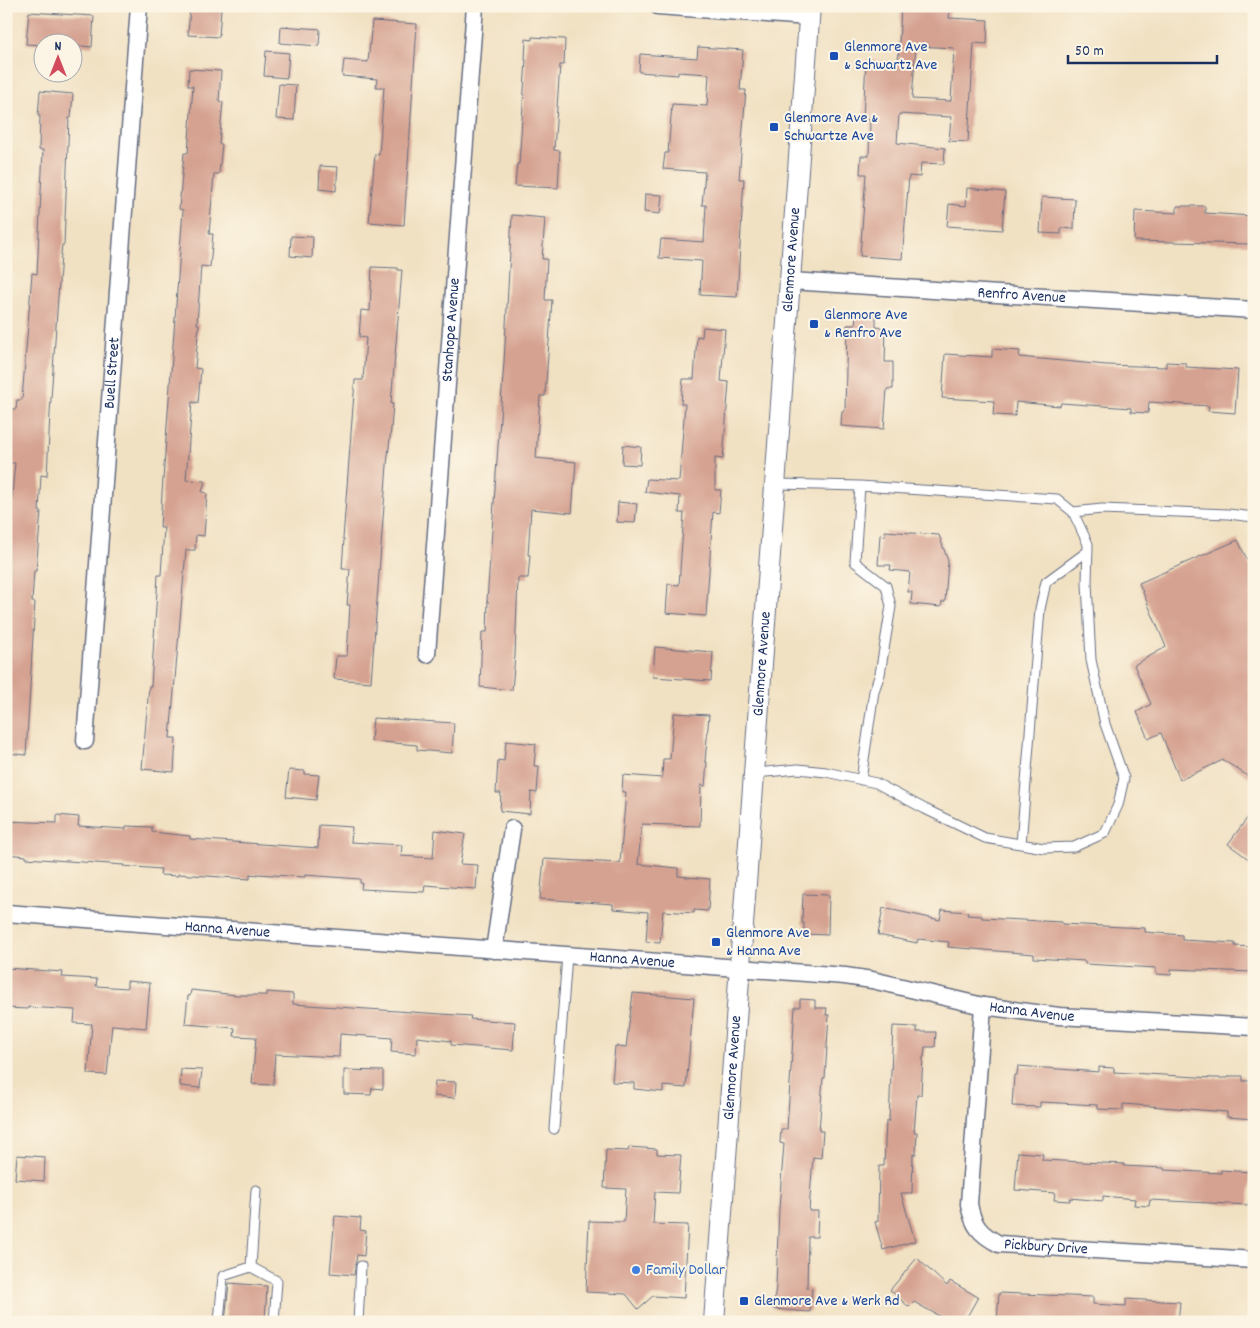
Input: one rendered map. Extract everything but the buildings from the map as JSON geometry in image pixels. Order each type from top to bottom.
[{"type":"street","name":"Buell Street","points":[[85,741],[139,6]]},
{"type":"street","name":"Stanhope Avenue","points":[[427,654],[475,6]]},
{"type":"street","points":[[658,6],[809,11]]},
{"type":"street","name":"Glenmore Avenue","points":[[714,1322],[809,11]]},
{"type":"street","name":"Renfro Avenue","points":[[790,281],[1254,310]]},
{"type":"street","points":[[494,950],[512,829]]},
{"type":"street","name":"Hanna Avenue","points":[[6,913],[846,976],[872,980],[983,1006],[1059,1016],[1254,1027]]},
{"type":"street","name":"Pickbury Drive","points":[[983,1006],[969,1204],[971,1218],[982,1234],[999,1244],[1254,1260]]},
{"type":"lane","points":[[755,773],[798,769],[826,772],[876,783],[985,838],[1044,848],[1074,847],[1104,833],[1118,805],[1124,778],[1105,724],[1092,660],[1087,583],[1088,544],[1073,512],[1057,499],[860,486],[776,484]]},
{"type":"lane","points":[[860,486],[855,562],[886,586],[891,606],[880,674],[874,691],[861,780]]},
{"type":"lane","points":[[1073,512],[1102,509],[1228,514],[1254,517]]},
{"type":"lane","points":[[1021,844],[1040,610],[1046,582],[1088,551]]},
{"type":"lane","points":[[554,1129],[567,955]]},
{"type":"lane","points":[[251,1267],[256,1190]]},
{"type":"lane","points":[[358,1322],[362,1266]]},
{"type":"lane","points":[[219,1322],[223,1276],[251,1267],[277,1281],[274,1322]]},
{"type":"place","name":"Glenmore Ave & Schwartz Ave","points":[[834,56]]},
{"type":"place","name":"Glenmore Ave & Schwartze Ave","points":[[774,127]]},
{"type":"place","name":"Glenmore Ave & Renfro Ave","points":[[814,324]]},
{"type":"place","name":"Glenmore Ave & Hanna Ave","points":[[716,942]]},
{"type":"place","name":"Family Dollar","points":[[636,1270]]},
{"type":"place","name":"Glenmore Ave & Werk Rd","points":[[744,1301]]}]
